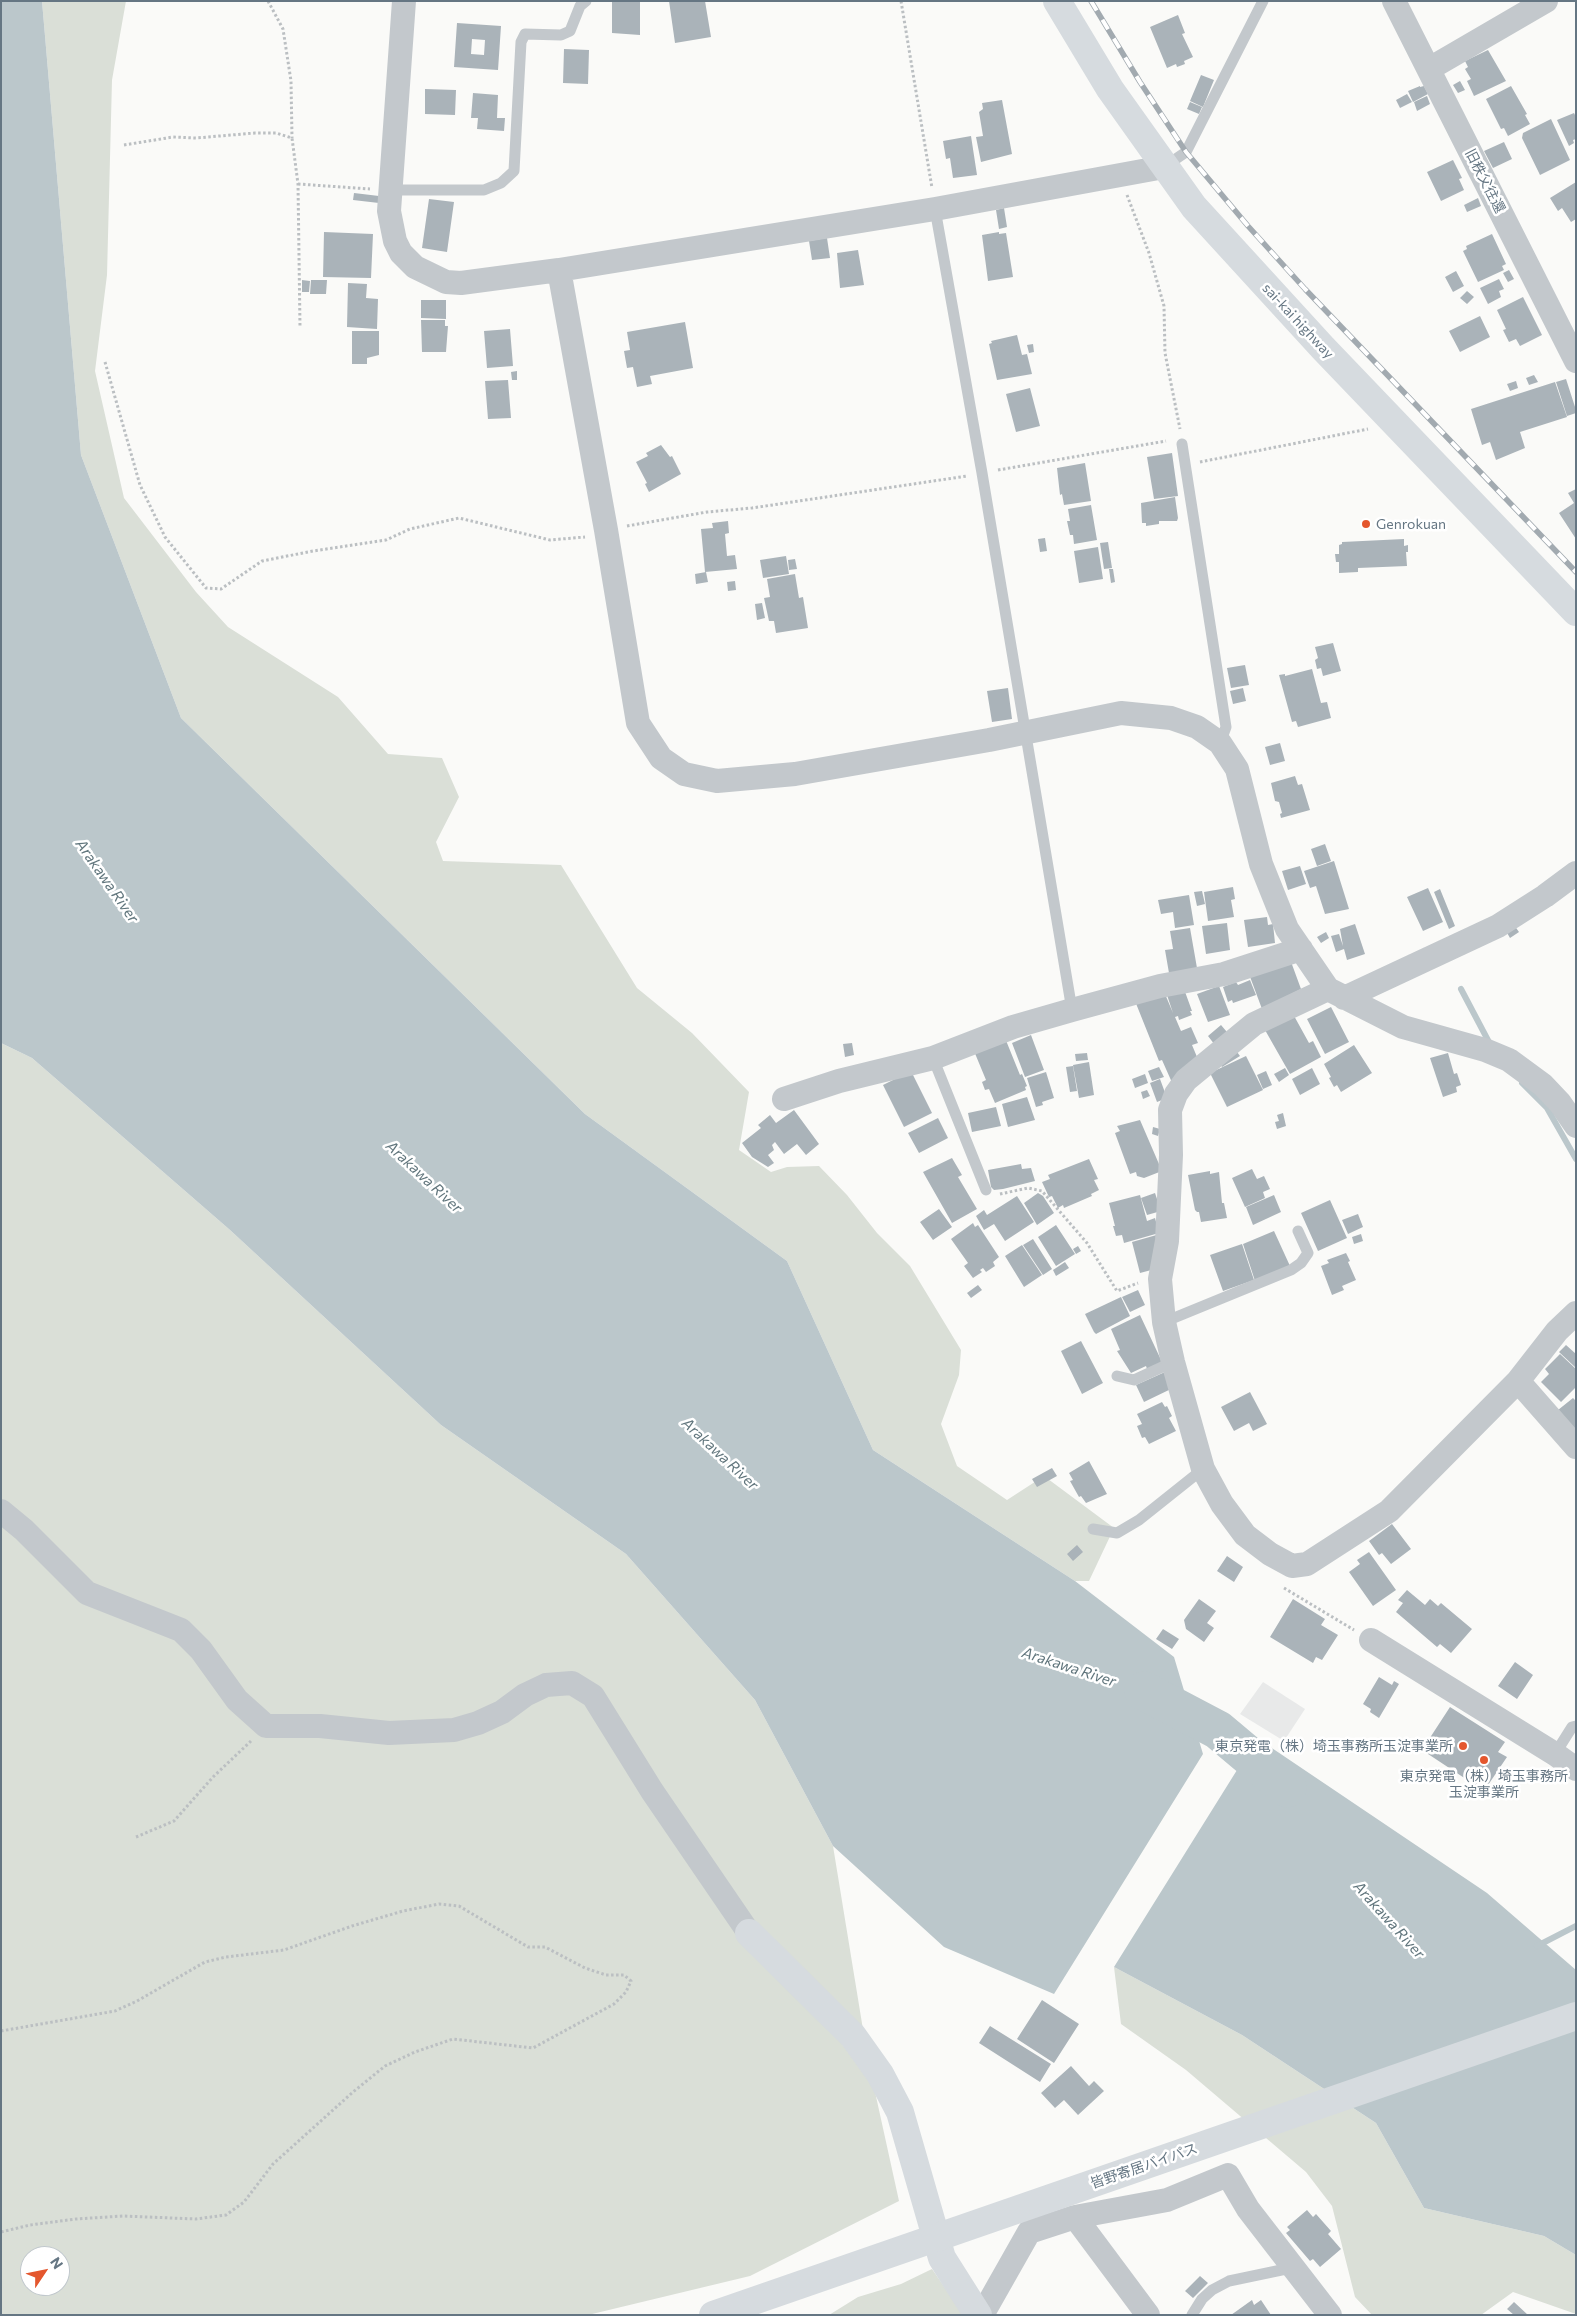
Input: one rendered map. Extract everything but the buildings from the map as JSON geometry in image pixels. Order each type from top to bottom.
[{"type":"main road","name":"sai-kai highway","points":[[1058,1],[1110,89],[1194,207],[1396,424],[1576,612]]},
{"type":"main road","points":[[749,1933],[853,2036],[880,2074],[900,2112],[942,2258],[978,2315]]},
{"type":"main road","name":"皆野寄居バイパス","points":[[713,2315],[1576,2016]]},
{"type":"street","points":[[404,1],[389,211],[395,241],[402,253],[415,267],[446,282],[462,283],[559,270],[935,208],[1164,167]]},
{"type":"street","name":"旧秩父往還","points":[[1394,1],[1576,361]]},
{"type":"street","points":[[1429,70],[1546,1]]},
{"type":"street","points":[[559,270],[606,530],[638,723],[661,758],[684,774],[716,781],[794,774],[1121,713],[1171,718],[1197,727],[1220,743],[1237,769],[1261,864],[1287,930],[1336,993],[1403,1027],[1485,1050],[1509,1060],[1542,1085],[1560,1103],[1576,1126]]},
{"type":"street","points":[[1576,873],[1545,896],[1498,926],[1336,993],[1254,1024],[1186,1080],[1176,1094],[1170,1110],[1171,1155],[1168,1241],[1160,1279],[1164,1322],[1173,1362],[1203,1469],[1222,1504],[1246,1535],[1270,1554],[1292,1566],[1307,1564],[1389,1510],[1518,1381],[1558,1331],[1576,1312]]},
{"type":"street","points":[[784,1099],[839,1081],[933,1058],[1013,1027],[1160,986],[1224,974],[1301,949]]},
{"type":"street","points":[[1518,1381],[1576,1447]]},
{"type":"street","points":[[1,1512],[24,1530],[87,1593],[181,1630],[201,1650],[237,1700],[266,1726],[320,1726],[389,1733],[454,1730],[494,1715],[525,1695],[546,1685],[572,1683],[593,1696],[652,1791],[749,1933]]},
{"type":"street","points":[[1371,1640],[1576,1768]]},
{"type":"street","points":[[982,2315],[1029,2232],[1075,2217],[1167,2200],[1228,2175],[1248,2209],[1291,2268],[1330,2315]]},
{"type":"street","points":[[1075,2217],[1148,2315]]},
{"type":"lane","points":[[390,190],[484,190],[501,183],[514,171],[521,42],[524,34],[561,35],[570,31],[580,6],[586,1]]},
{"type":"lane","points":[[1164,167],[1186,152],[1263,1]]},
{"type":"lane","points":[[935,208],[1072,1010]]},
{"type":"lane","points":[[1182,444],[1226,727],[1220,743]]},
{"type":"lane","points":[[933,1058],[986,1190]]},
{"type":"lane","points":[[1164,1322],[1291,1270],[1301,1264],[1308,1253],[1298,1231]]},
{"type":"lane","points":[[1117,1376],[1134,1380],[1173,1362]]},
{"type":"lane","points":[[1093,1529],[1117,1532],[1139,1520],[1203,1469]]},
{"type":"lane","points":[[1555,1754],[1572,1726],[1576,1726]]},
{"type":"lane","points":[[1192,2315],[1202,2300],[1212,2290],[1229,2281],[1291,2268]]},
{"type":"path","points":[[268,1],[283,29],[291,81],[292,138],[298,184],[300,327]]},
{"type":"path","points":[[901,1],[935,208]]},
{"type":"path","points":[[124,145],[173,137],[204,138],[255,133],[276,133],[292,138]]},
{"type":"path","points":[[1119,175],[1149,253],[1164,306],[1166,353],[1182,444]]},
{"type":"path","points":[[298,184],[390,190]]},
{"type":"path","points":[[1185,464],[1396,424]]},
{"type":"path","points":[[986,1190],[997,1195],[1028,1188],[1042,1191],[1088,1244],[1117,1291],[1140,1281],[1160,1279]]},
{"type":"path","points":[[136,1837],[174,1821],[213,1777],[266,1726]]},
{"type":"path","points":[[1,2031],[115,2011],[137,2001],[205,1962],[226,1957],[284,1950],[377,1918],[439,1904],[459,1906],[528,1947],[545,1947],[585,1968],[606,1974],[624,1975],[631,1981],[626,1992],[614,2004],[533,2048],[453,2039],[415,2052],[385,2066],[353,2092],[273,2164],[244,2202],[226,2215],[196,2219],[157,2216],[86,2219],[30,2225],[1,2232]]},
{"type":"shaded area","points":[[42,1],[126,1],[112,80],[107,275],[95,371],[124,498],[196,592],[228,627],[338,697],[388,754],[442,758],[459,797],[436,842],[443,861],[561,865],[637,988],[692,1033],[749,1092],[739,1150],[771,1172],[787,1167],[819,1166],[847,1195],[877,1233],[910,1266],[961,1350],[959,1375],[941,1424],[957,1466],[1007,1500],[1044,1476],[1114,1528],[1089,1581],[1075,1581],[873,1450],[787,1261],[585,1114],[181,718],[81,455]]},
{"type":"shaded area","points":[[1,1043],[32,1058],[230,1230],[441,1425],[626,1554],[755,1700],[833,1846],[868,2060],[899,2201],[750,2276],[588,2315],[1,2315]]},
{"type":"shaded area","points":[[1263,1682],[1305,1709],[1284,1741],[1240,1714]]},
{"type":"shaded area","points":[[1114,1967],[1242,2035],[1376,2123],[1424,2208],[1544,2236],[1576,2255],[1576,2314],[1513,2292],[1481,2315],[1372,2315],[1355,2297],[1332,2206],[1306,2172],[1186,2070],[1121,2024]]},
{"type":"shaded area","points":[[932,2269],[952,2298],[968,2315],[829,2315],[858,2297],[901,2284]]},
{"type":"water","points":[[1,1],[42,1],[81,455],[181,718],[585,1114],[787,1261],[873,1450],[1075,1581],[1174,1657],[1203,1754],[1054,1994],[944,1947],[833,1846],[755,1700],[626,1554],[441,1425],[230,1230],[32,1058],[1,1043]]},
{"type":"water","points":[[1257,1738],[1487,1893],[1576,1970],[1576,2255],[1544,2236],[1424,2208],[1376,2123],[1242,2035],[1114,1967]]},
{"type":"waterway","points":[[1461,989],[1491,1046]]},
{"type":"waterway","points":[[1522,1083],[1547,1108],[1576,1159]]},
{"type":"waterway","name":"Arakawa River","points":[[1144,1691],[1218,1730],[1287,1788]]},
{"type":"waterway","points":[[1537,1946],[1576,1926]]},
{"type":"railway","points":[[1091,1],[1140,82],[1186,152],[1248,226],[1305,289],[1576,572]]},
{"type":"place","name":"Genrokuan","points":[[1366,524]]},
{"type":"place","name":"東京発電（株）埼玉事務所玉淀事業所","points":[[1463,1746]]},
{"type":"place","name":"東京発電（株）埼玉事務所 玉淀事業所","points":[[1484,1760]]}]
